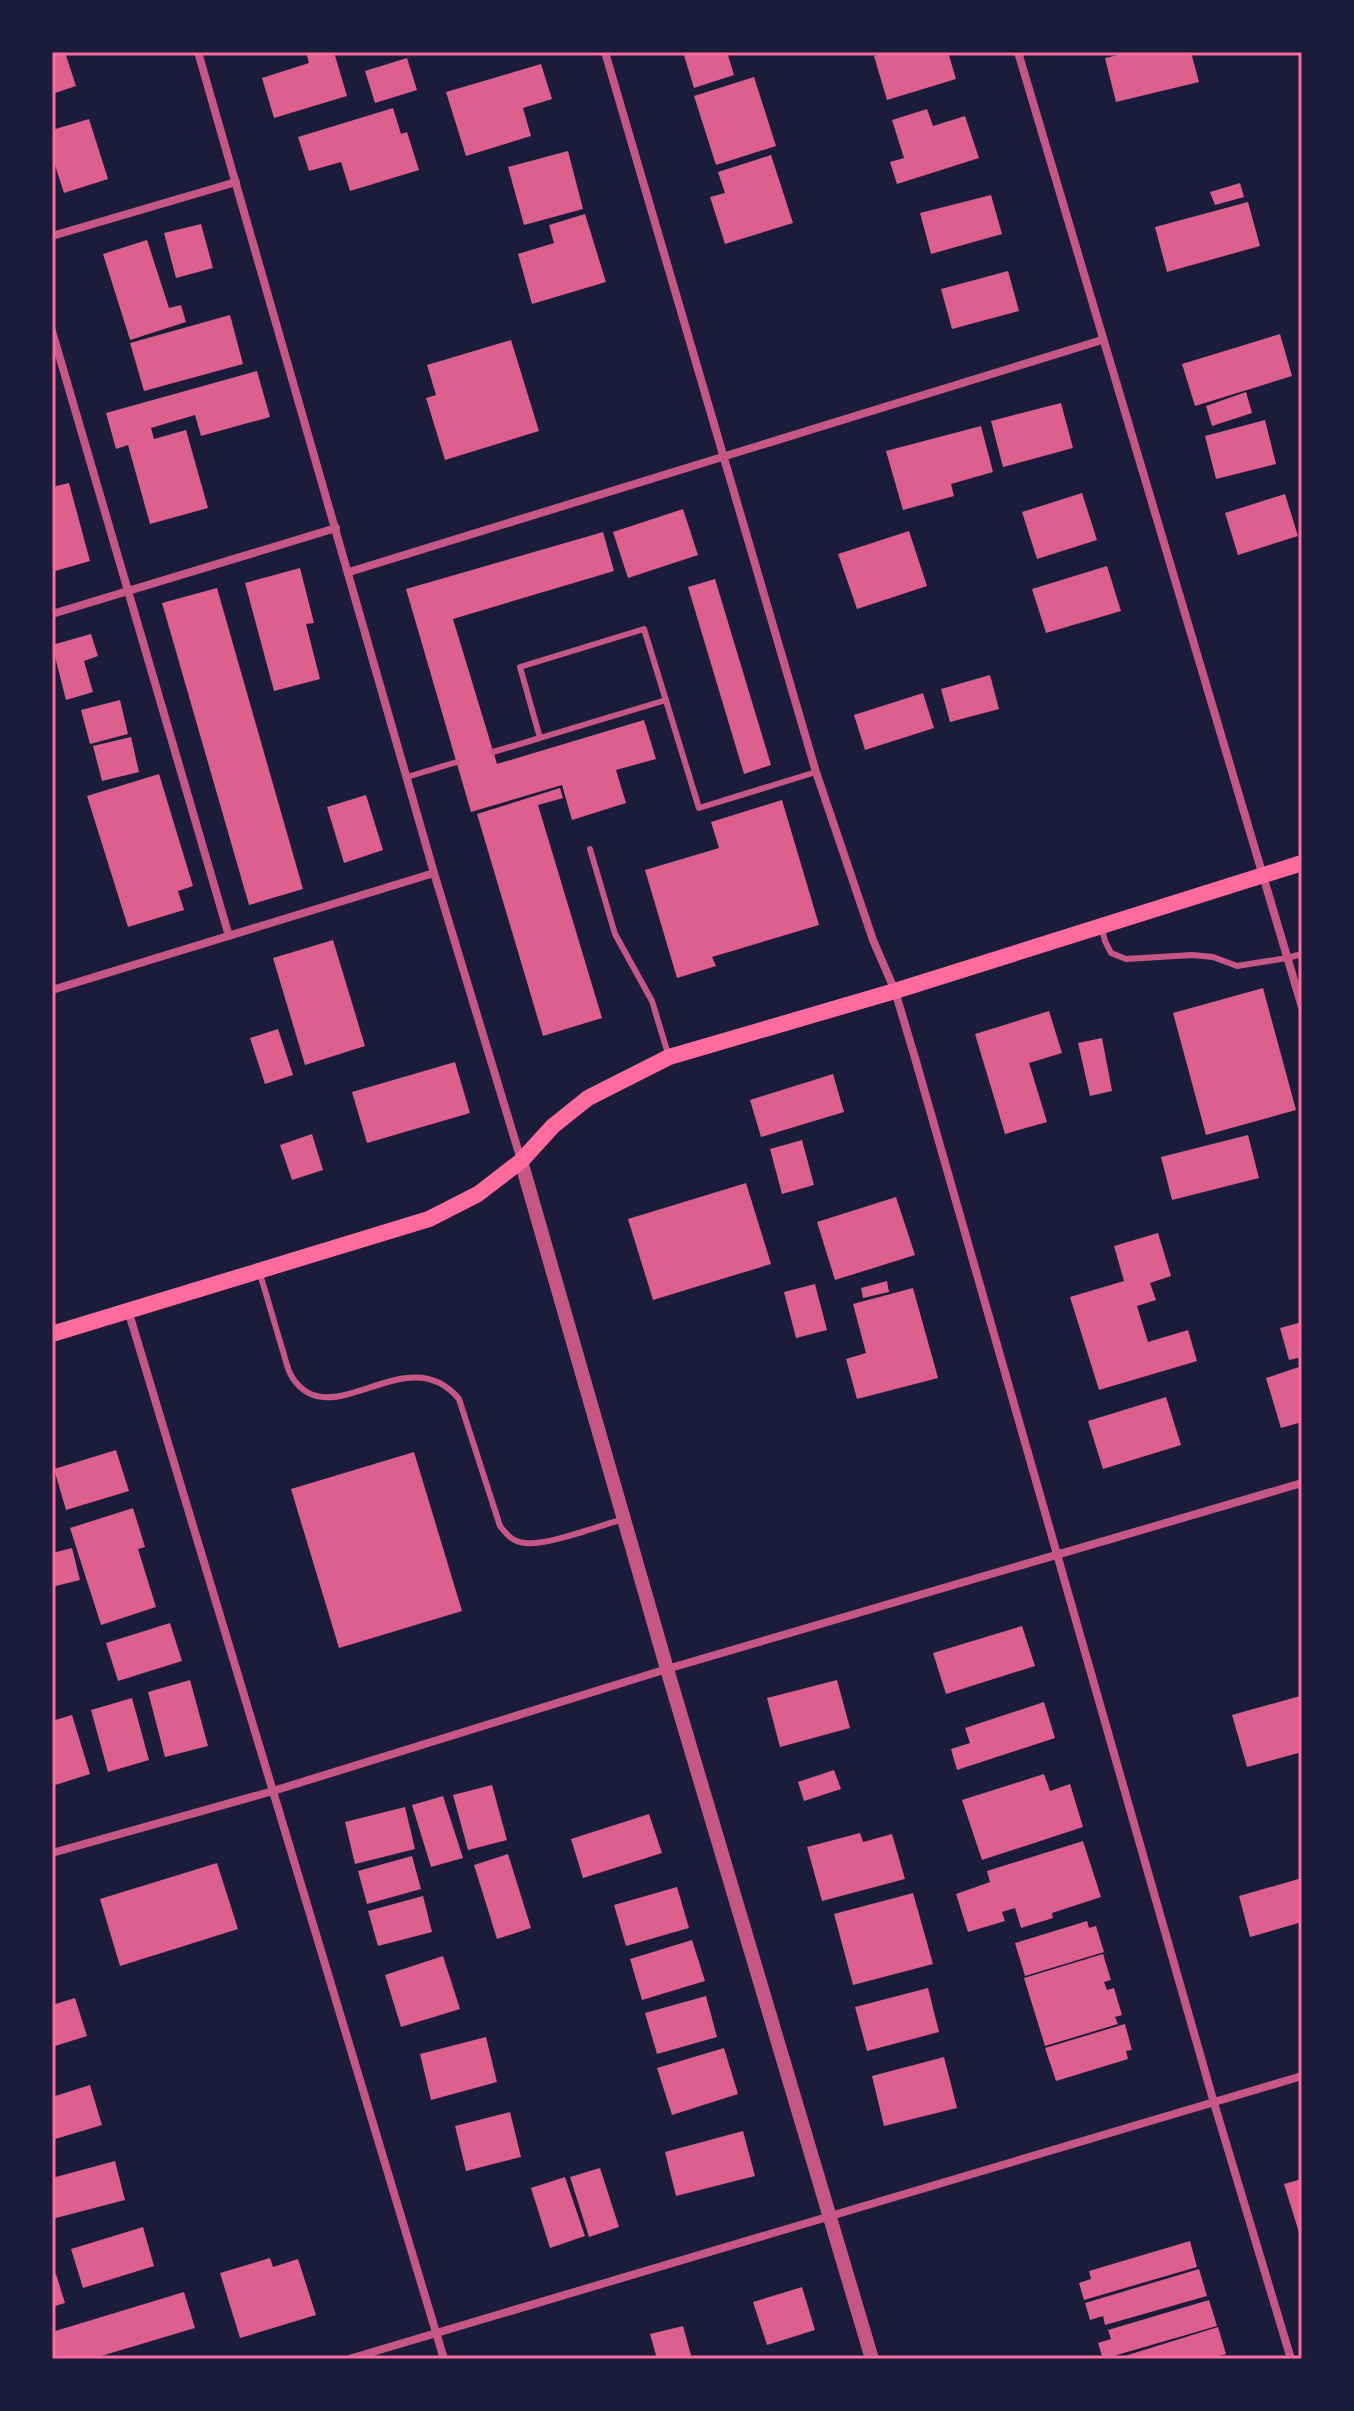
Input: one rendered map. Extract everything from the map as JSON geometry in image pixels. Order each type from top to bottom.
[{"type":"main road","points":[[52,1334],[429,1219],[478,1194],[521,1161],[553,1126],[588,1098],[669,1057],[895,991],[1302,863]]},
{"type":"street","points":[[198,52],[434,873],[872,2359]]},
{"type":"street","points":[[605,52],[816,772],[873,940],[895,991],[1214,2103],[1291,2359]]},
{"type":"street","points":[[1018,52],[1302,1007]]},
{"type":"street","points":[[52,236],[236,182]]},
{"type":"street","points":[[52,331],[229,936]]},
{"type":"street","points":[[349,572],[1102,340]]},
{"type":"street","points":[[52,614],[336,528]]},
{"type":"street","points":[[52,990],[434,873]]},
{"type":"street","points":[[128,1310],[444,2359]]},
{"type":"street","points":[[52,1853],[273,1791],[667,1669],[1302,1483]]},
{"type":"street","points":[[349,2359],[1302,2076]]},
{"type":"lane","points":[[540,738],[520,667],[644,629],[699,808],[816,772]]},
{"type":"lane","points":[[493,752],[666,700]]},
{"type":"lane","points":[[407,777],[457,762]]},
{"type":"lane","points":[[590,849],[615,934],[652,1001],[669,1057]]},
{"type":"lane","points":[[1101,925],[1111,953],[1126,959],[1192,955],[1213,957],[1237,966],[1302,954]]},
{"type":"lane","points":[[259,1271],[290,1375],[302,1389],[322,1397],[339,1396],[413,1376],[432,1377],[449,1386],[459,1399],[500,1526],[509,1537],[524,1543],[540,1542],[624,1519]]},
{"type":"building","points":[[65,52],[76,86],[52,94],[52,53]]},
{"type":"building","points":[[306,52],[334,52],[347,96],[274,118],[262,78],[309,63]]},
{"type":"building","points":[[683,52],[727,52],[734,75],[694,88]]},
{"type":"building","points":[[888,52],[948,52],[956,79],[887,100],[874,56]]},
{"type":"building","points":[[1131,52],[1191,52],[1199,82],[1116,102],[1105,58]]},
{"type":"building","points":[[407,58],[417,90],[375,103],[365,71]]},
{"type":"building","points":[[541,64],[552,99],[523,108],[531,136],[466,156],[446,92]]},
{"type":"building","points":[[754,77],[776,146],[716,165],[694,96]]},
{"type":"building","points":[[393,108],[401,134],[407,132],[419,170],[350,191],[341,162],[309,171],[298,137]]},
{"type":"building","points":[[927,109],[933,126],[965,116],[979,158],[897,184],[890,162],[904,158],[892,120]]},
{"type":"building","points":[[89,119],[108,179],[64,193],[52,156],[52,130]]},
{"type":"building","points":[[568,151],[583,209],[524,225],[508,167]]},
{"type":"building","points":[[771,155],[793,223],[725,244],[710,197],[725,193],[718,172]]},
{"type":"building","points":[[1240,183],[1244,197],[1215,205],[1210,192]]},
{"type":"building","points":[[991,195],[1002,234],[931,254],[920,213]]},
{"type":"building","points":[[1248,202],[1260,246],[1167,272],[1155,227]]},
{"type":"building","points":[[585,214],[606,282],[532,304],[518,254],[554,243],[549,225]]},
{"type":"building","points":[[201,224],[213,268],[176,278],[164,233]]},
{"type":"building","points":[[147,240],[169,308],[181,305],[186,322],[130,340],[103,254]]},
{"type":"building","points":[[1008,271],[1019,311],[952,329],[941,289]]},
{"type":"building","points":[[230,315],[243,364],[144,391],[130,343]]},
{"type":"building","points":[[1280,334],[1292,376],[1195,406],[1182,364]]},
{"type":"building","points":[[511,340],[539,431],[445,460],[426,398],[436,395],[427,365]]},
{"type":"building","points":[[257,371],[270,417],[201,436],[195,415],[151,428],[154,439],[186,430],[208,508],[150,524],[128,445],[116,449],[106,413]]},
{"type":"building","points":[[1246,392],[1252,413],[1212,426],[1206,406]]},
{"type":"building","points":[[1061,403],[1073,448],[1003,467],[991,421]]},
{"type":"building","points":[[1265,420],[1276,464],[1216,479],[1205,436]]},
{"type":"building","points":[[981,426],[993,472],[951,484],[954,496],[903,510],[886,451]]},
{"type":"building","points":[[69,483],[90,561],[52,572],[52,487]]},
{"type":"building","points":[[1082,493],[1097,540],[1037,559],[1022,512]]},
{"type":"building","points":[[1285,494],[1298,536],[1238,555],[1225,513]]},
{"type":"building","points":[[683,509],[698,555],[628,578],[613,532]]},
{"type":"building","points":[[909,531],[927,586],[857,609],[838,554]]},
{"type":"building","points":[[603,532],[614,571],[453,619],[497,764],[644,720],[656,759],[616,770],[626,803],[572,820],[562,785],[471,812],[406,589]]},
{"type":"building","points":[[1107,566],[1121,611],[1046,633],[1032,589]]},
{"type":"building","points":[[300,568],[314,623],[306,624],[320,679],[274,691],[245,583]]},
{"type":"building","points":[[715,579],[771,765],[744,774],[688,587]]},
{"type":"building","points":[[217,588],[303,889],[249,905],[162,603]]},
{"type":"building","points":[[91,634],[98,656],[84,661],[93,692],[66,700],[52,645]]},
{"type":"building","points":[[990,675],[999,709],[950,722],[941,689]]},
{"type":"building","points":[[923,693],[934,728],[865,750],[854,715]]},
{"type":"building","points":[[120,700],[128,734],[90,744],[81,710]]},
{"type":"building","points":[[131,737],[139,772],[102,781],[93,746]]},
{"type":"building","points":[[159,774],[193,886],[178,891],[184,910],[128,927],[87,796]]},
{"type":"building","points":[[560,788],[563,798],[538,805],[602,1018],[543,1036],[477,814]]},
{"type":"building","points":[[366,795],[383,850],[344,863],[327,807]]},
{"type":"building","points":[[782,800],[819,925],[712,957],[716,966],[677,978],[645,870],[719,848],[711,822]]},
{"type":"building","points":[[333,940],[365,1046],[305,1065],[273,958]]},
{"type":"building","points":[[1263,988],[1296,1110],[1206,1135],[1173,1013]]},
{"type":"building","points":[[1049,1011],[1062,1053],[1029,1063],[1047,1122],[1005,1134],[975,1034]]},
{"type":"building","points":[[278,1029],[293,1075],[265,1084],[250,1038]]},
{"type":"building","points":[[1102,1038],[1112,1091],[1090,1096],[1078,1043]]},
{"type":"building","points":[[455,1062],[470,1113],[367,1143],[352,1092]]},
{"type":"building","points":[[833,1074],[844,1112],[761,1137],[750,1100]]},
{"type":"building","points":[[312,1134],[323,1170],[292,1180],[280,1145]]},
{"type":"building","points":[[1248,1135],[1259,1178],[1172,1200],[1161,1157]]},
{"type":"building","points":[[802,1140],[814,1185],[782,1194],[770,1149]]},
{"type":"building","points":[[746,1183],[771,1264],[653,1300],[628,1219]]},
{"type":"building","points":[[896,1197],[915,1255],[835,1280],[817,1222]]},
{"type":"building","points":[[1158,1233],[1171,1276],[1150,1283],[1156,1300],[1137,1306],[1148,1342],[1188,1330],[1197,1361],[1099,1390],[1070,1297],[1124,1281],[1114,1246]]},
{"type":"building","points":[[887,1281],[889,1292],[863,1298],[861,1288]]},
{"type":"building","points":[[815,1284],[827,1330],[796,1338],[784,1292]]},
{"type":"building","points":[[913,1288],[938,1378],[857,1399],[846,1359],[866,1353],[853,1304]]},
{"type":"building","points":[[1302,1322],[1302,1357],[1289,1360],[1280,1328]]},
{"type":"building","points":[[1302,1366],[1302,1422],[1281,1428],[1266,1378]]},
{"type":"building","points":[[1166,1397],[1181,1445],[1103,1469],[1088,1421]]},
{"type":"building","points":[[116,1450],[129,1491],[66,1510],[54,1469]]},
{"type":"building","points":[[414,1452],[462,1611],[339,1648],[291,1489]]},
{"type":"building","points":[[133,1508],[145,1547],[138,1549],[156,1607],[101,1625],[70,1528]]},
{"type":"building","points":[[72,1548],[80,1580],[52,1587],[52,1553]]},
{"type":"building","points":[[170,1623],[182,1661],[118,1681],[106,1643]]},
{"type":"building","points":[[1022,1626],[1035,1666],[946,1694],[933,1653]]},
{"type":"building","points":[[190,1680],[208,1746],[165,1757],[148,1692]]},
{"type":"building","points":[[837,1680],[850,1728],[780,1747],[767,1698]]},
{"type":"building","points":[[1300,1696],[1302,1752],[1247,1767],[1232,1715]]},
{"type":"building","points":[[132,1698],[149,1760],[108,1772],[91,1710]]},
{"type":"building","points":[[1044,1702],[1055,1738],[957,1770],[951,1749],[970,1743],[965,1728]]},
{"type":"building","points":[[72,1715],[90,1774],[52,1786],[52,1721]]},
{"type":"building","points":[[834,1770],[841,1789],[804,1801],[798,1782]]},
{"type":"building","points":[[1044,1774],[1050,1791],[1070,1784],[1083,1827],[982,1860],[962,1800]]},
{"type":"building","points":[[492,1785],[507,1840],[468,1850],[453,1795]]},
{"type":"building","points":[[443,1796],[463,1858],[431,1867],[412,1805]]},
{"type":"building","points":[[405,1807],[415,1849],[355,1864],[345,1822]]},
{"type":"building","points":[[649,1814],[662,1853],[583,1878],[571,1839]]},
{"type":"building","points":[[860,1833],[863,1842],[892,1834],[905,1879],[822,1901],[807,1847]]},
{"type":"building","points":[[1083,1841],[1101,1897],[1052,1913],[1053,1918],[1021,1928],[1015,1908],[1002,1912],[1005,1921],[968,1932],[956,1894],[990,1882],[987,1871]]},
{"type":"building","points":[[508,1854],[531,1928],[497,1939],[474,1865]]},
{"type":"building","points":[[412,1856],[421,1889],[367,1904],[358,1871]]},
{"type":"building","points":[[217,1863],[238,1929],[120,1966],[100,1899]]},
{"type":"building","points":[[1302,1878],[1302,1922],[1250,1937],[1239,1896]]},
{"type":"building","points":[[677,1887],[689,1928],[626,1946],[614,1905]]},
{"type":"building","points":[[913,1893],[933,1964],[853,1985],[834,1914]]},
{"type":"building","points":[[423,1896],[432,1932],[378,1946],[368,1911]]},
{"type":"building","points":[[1087,1921],[1089,1928],[1096,1926],[1104,1952],[1025,1976],[1015,1943]]},
{"type":"building","points":[[692,1940],[705,1981],[642,2000],[630,1959]]},
{"type":"building","points":[[1103,1954],[1111,1980],[1104,1982],[1107,1990],[1114,1988],[1122,2015],[1115,2017],[1118,2024],[1045,2046],[1024,1978]]},
{"type":"building","points":[[443,1956],[460,2009],[401,2027],[385,1975]]},
{"type":"building","points":[[928,1988],[939,2032],[867,2051],[855,2007]]},
{"type":"building","points":[[706,1996],[717,2037],[657,2054],[645,2013]]},
{"type":"building","points":[[75,1998],[87,2036],[52,2047],[52,2005]]},
{"type":"building","points":[[1125,2024],[1132,2050],[1126,2051],[1128,2059],[1056,2081],[1045,2048]]},
{"type":"building","points":[[486,2037],[497,2082],[431,2100],[420,2054]]},
{"type":"building","points":[[724,2048],[738,2094],[672,2115],[657,2068]]},
{"type":"building","points":[[944,2057],[957,2108],[884,2126],[872,2076]]},
{"type":"building","points":[[90,2085],[102,2125],[52,2140],[52,2097]]},
{"type":"building","points":[[510,2112],[521,2157],[466,2171],[455,2126]]},
{"type":"building","points":[[743,2131],[755,2176],[676,2196],[665,2152]]},
{"type":"building","points":[[115,2161],[125,2200],[52,2219],[52,2178]]},
{"type":"building","points":[[600,2168],[619,2227],[589,2237],[570,2177]]},
{"type":"building","points":[[565,2177],[585,2236],[550,2248],[531,2188]]},
{"type":"building","points":[[1302,2179],[1302,2239],[1301,2239],[1284,2184]]},
{"type":"building","points":[[143,2227],[154,2266],[83,2288],[71,2249]]},
{"type":"building","points":[[1190,2241],[1197,2267],[1084,2300],[1079,2283],[1091,2279],[1089,2271]]},
{"type":"building","points":[[270,2258],[273,2267],[298,2259],[316,2315],[240,2338],[220,2273]]},
{"type":"building","points":[[1199,2269],[1207,2296],[1105,2325],[1103,2316],[1090,2320],[1085,2303]]},
{"type":"building","points":[[56,2274],[65,2303],[52,2307],[52,2275]]},
{"type":"building","points":[[802,2287],[815,2330],[767,2345],[753,2302]]},
{"type":"building","points":[[184,2292],[195,2328],[91,2359],[53,2359],[52,2332]]},
{"type":"building","points":[[1209,2300],[1217,2326],[1103,2359],[1098,2343],[1111,2339],[1108,2330]]},
{"type":"building","points":[[683,2326],[692,2359],[657,2359],[650,2334]]},
{"type":"building","points":[[1218,2327],[1226,2354],[1208,2359],[1115,2359]]}]
